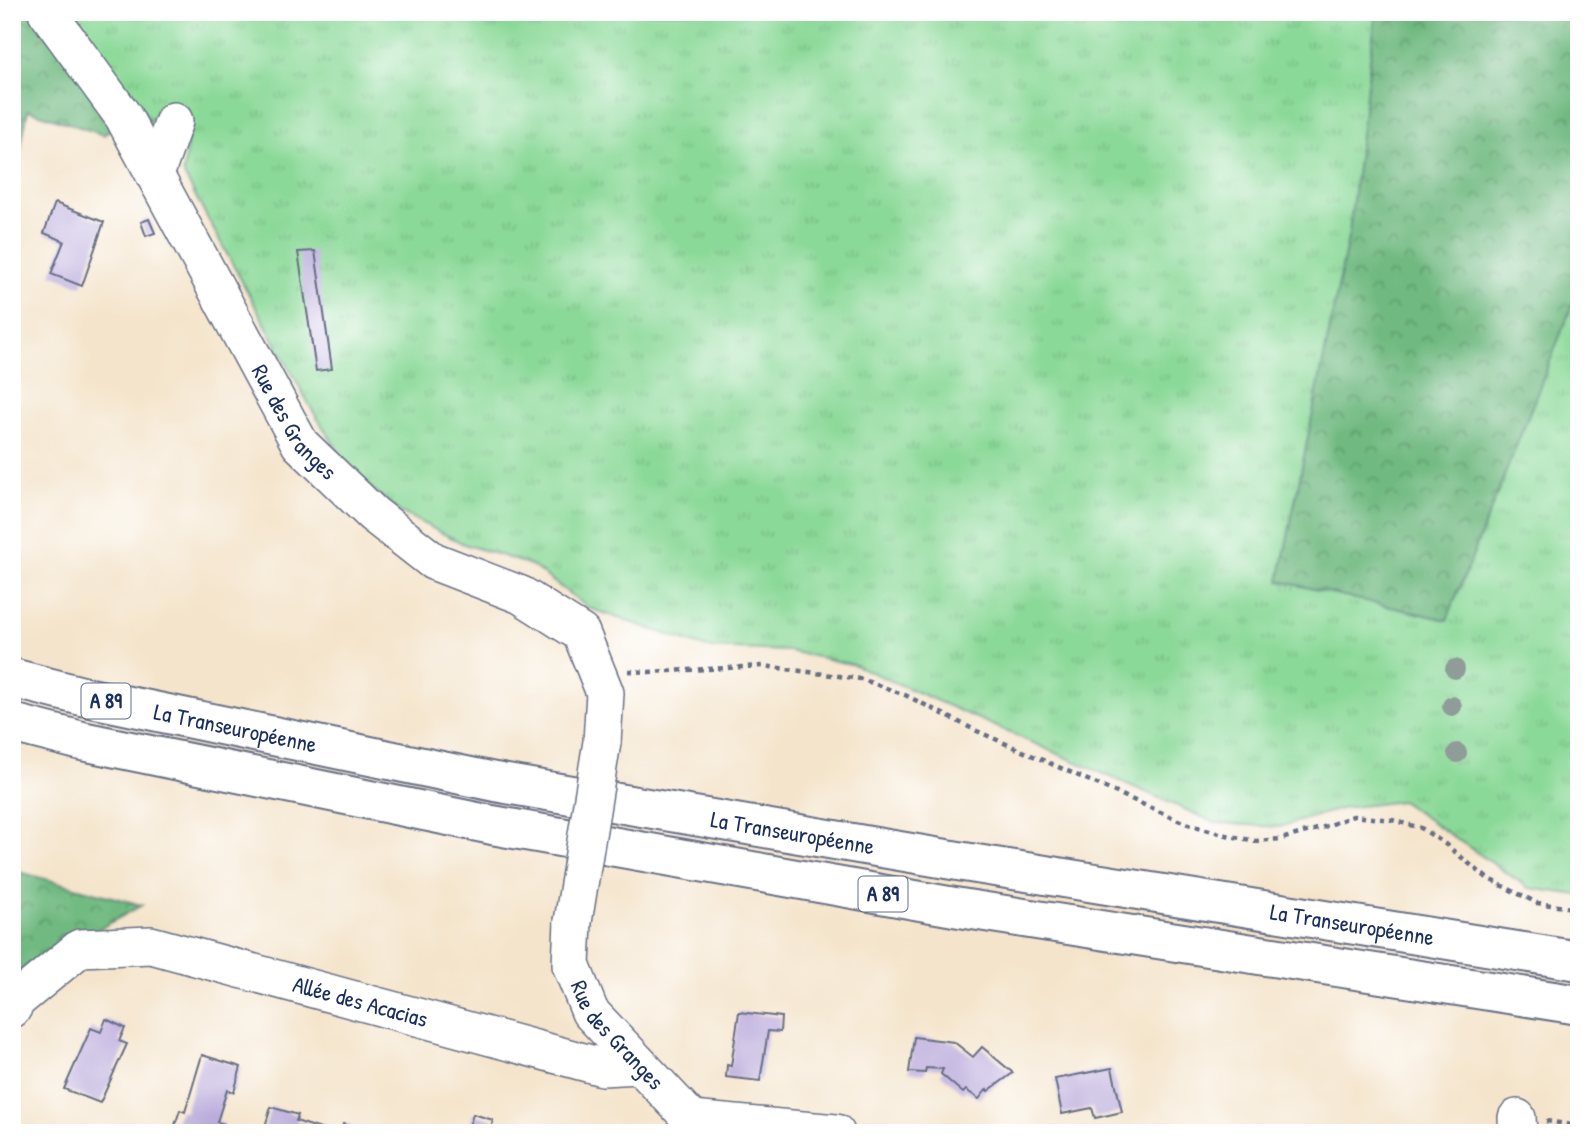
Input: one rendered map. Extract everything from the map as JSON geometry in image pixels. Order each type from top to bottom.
[{"type":"highway","name":"La Transeuropéenne","points":[[12,678],[86,697],[495,782],[964,862],[1579,961]]},
{"type":"highway","name":"La Transeuropéenne","points":[[12,723],[82,741],[519,830],[960,908],[1579,1005]]},
{"type":"street","name":"Rue des Granges","points":[[47,12],[123,116],[300,444],[373,514],[433,561],[521,595],[581,634],[605,693],[602,742],[573,922],[571,965],[590,1012],[695,1126]]},
{"type":"street","points":[[155,175],[174,121]]},
{"type":"street","name":"Allée des Acacias","points":[[12,1009],[18,1000],[80,948],[151,945],[602,1067],[639,1065]]},
{"type":"street","points":[[695,1126],[836,1133]]},
{"type":"path","points":[[596,671],[649,672],[764,666],[861,680],[905,695],[978,731],[1185,823],[1256,841],[1281,839],[1353,816],[1392,820],[1421,828],[1488,878],[1536,903],[1579,909]]},
{"type":"green space","points":[[12,12],[47,12],[123,116],[104,135],[28,110],[12,191]]},
{"type":"green space","points":[[75,12],[1579,12],[1579,895],[1529,888],[1401,801],[1344,808],[1279,827],[1216,823],[855,665],[789,651],[707,648],[589,608],[531,565],[464,544],[400,512],[351,471],[311,408],[183,173],[189,129],[157,111],[150,121]]},
{"type":"green space","points":[[1376,12],[1579,12],[1579,288],[1447,620],[1279,581],[1349,233]]},
{"type":"green space","points":[[12,870],[142,905],[12,977]]},
{"type":"building","points":[[55,203],[104,222],[82,286],[51,274],[64,241],[44,233]]},
{"type":"building","points":[[149,219],[155,233],[146,236],[141,222]]},
{"type":"building","points":[[315,251],[332,369],[316,371],[298,252]]},
{"type":"building","points":[[739,1012],[781,1017],[780,1032],[768,1031],[760,1081],[726,1077],[727,1065],[731,1066]]},
{"type":"building","points":[[106,1019],[125,1028],[119,1041],[127,1044],[100,1103],[64,1089],[91,1028],[101,1032]]},
{"type":"building","points":[[914,1037],[954,1042],[973,1057],[982,1047],[1013,1073],[988,1091],[987,1089],[979,1099],[966,1090],[963,1093],[941,1074],[943,1069],[926,1068],[925,1073],[909,1072]]},
{"type":"building","points":[[202,1055],[241,1067],[234,1092],[227,1090],[217,1122],[224,1124],[222,1133],[178,1133],[173,1131],[180,1110],[185,1112]]},
{"type":"building","points":[[1112,1068],[1122,1112],[1095,1118],[1092,1108],[1062,1114],[1055,1079]]},
{"type":"building","points":[[271,1107],[298,1115],[296,1121],[333,1133],[263,1133]]},
{"type":"building","points":[[473,1114],[493,1120],[490,1133],[467,1133]]},
{"type":"building","points":[[343,1124],[371,1132],[371,1133],[341,1133]]}]
